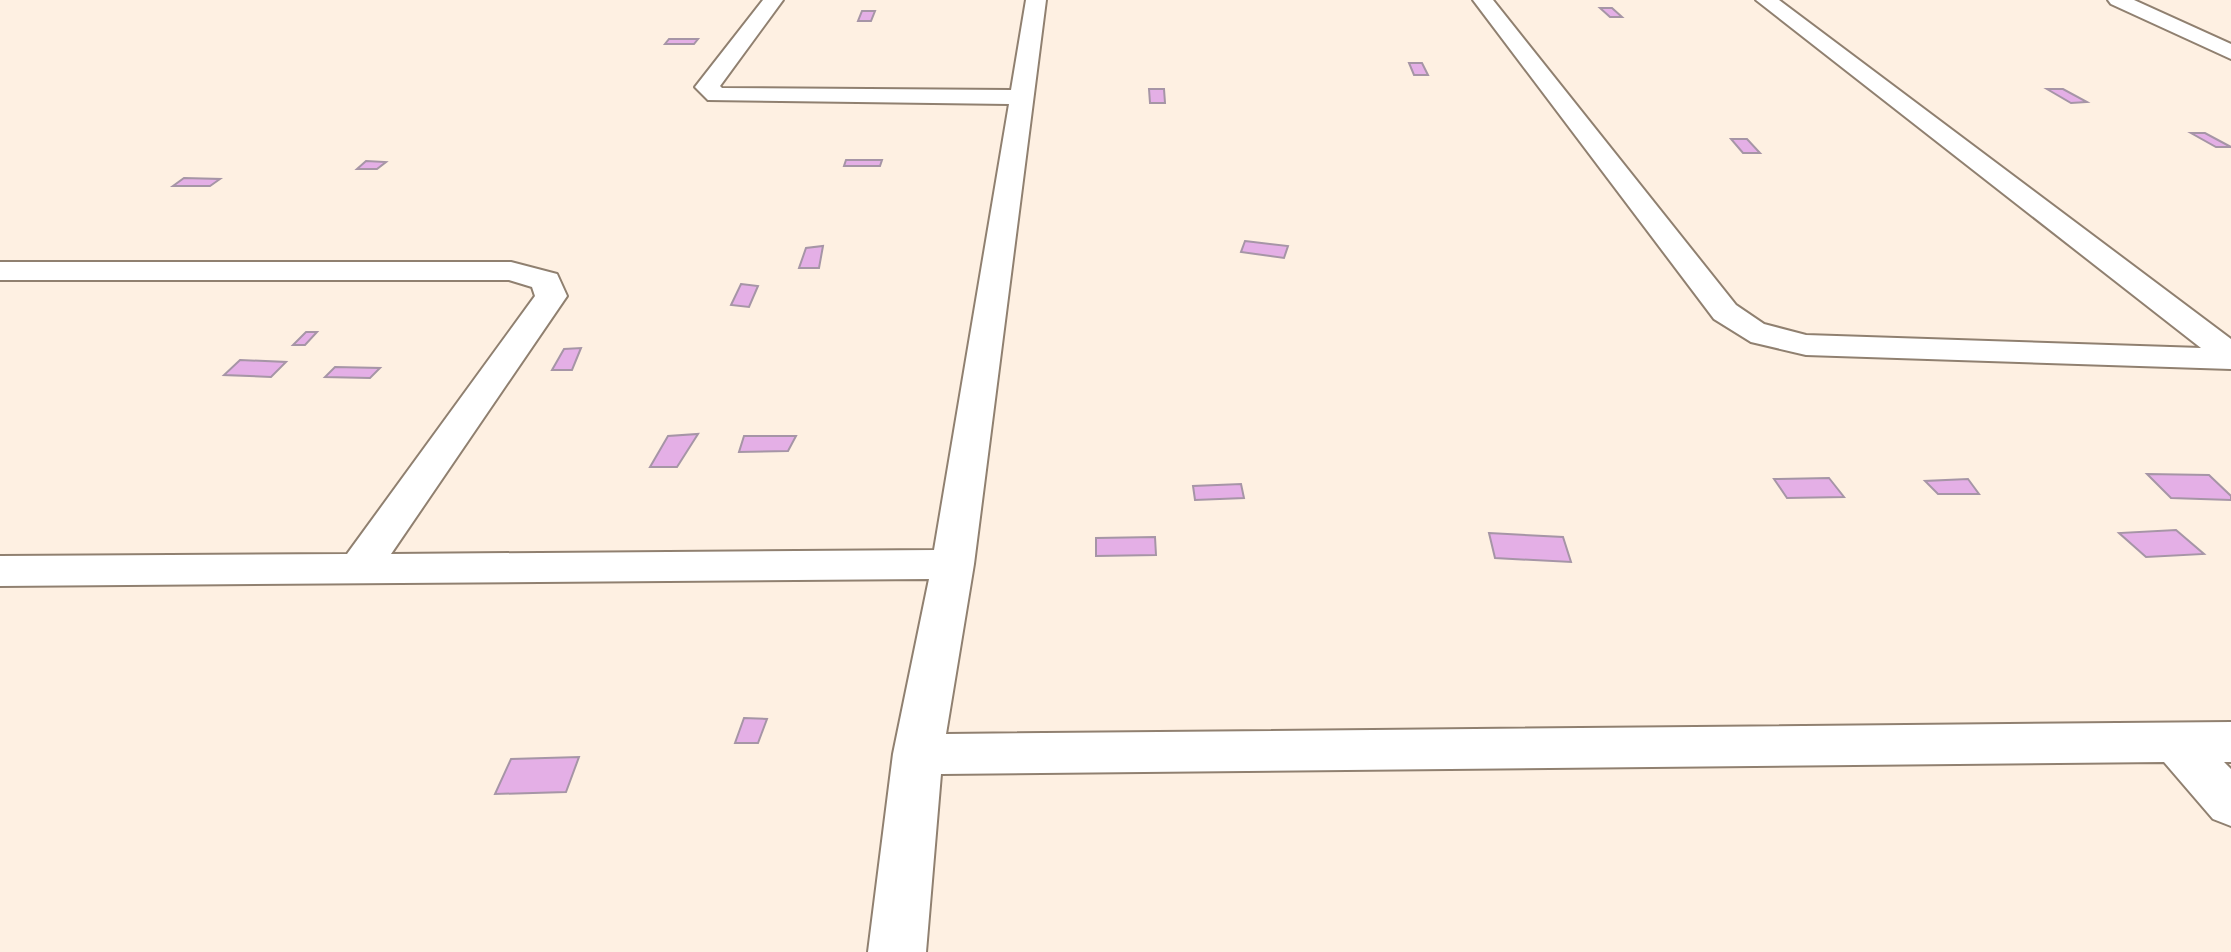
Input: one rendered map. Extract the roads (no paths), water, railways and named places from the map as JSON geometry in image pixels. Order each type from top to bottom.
[{"type":"street","points":[[773,0],[707,88],[716,95],[1020,97]]},
{"type":"street","points":[[897,952],[918,754],[953,564],[1036,0]]},
{"type":"street","points":[[1483,0],[1725,312],[1749,330],[1787,342],[1819,346],[2231,357]]},
{"type":"street","points":[[1766,0],[2231,357]]},
{"type":"street","points":[[2118,0],[2224,46]]},
{"type":"street","points":[[0,271],[511,271],[531,274],[546,281],[551,296],[360,567]]},
{"type":"street","points":[[0,571],[953,564]]},
{"type":"street","points":[[2177,743],[2231,804]]},
{"type":"street","points":[[918,754],[2231,743]]}]
